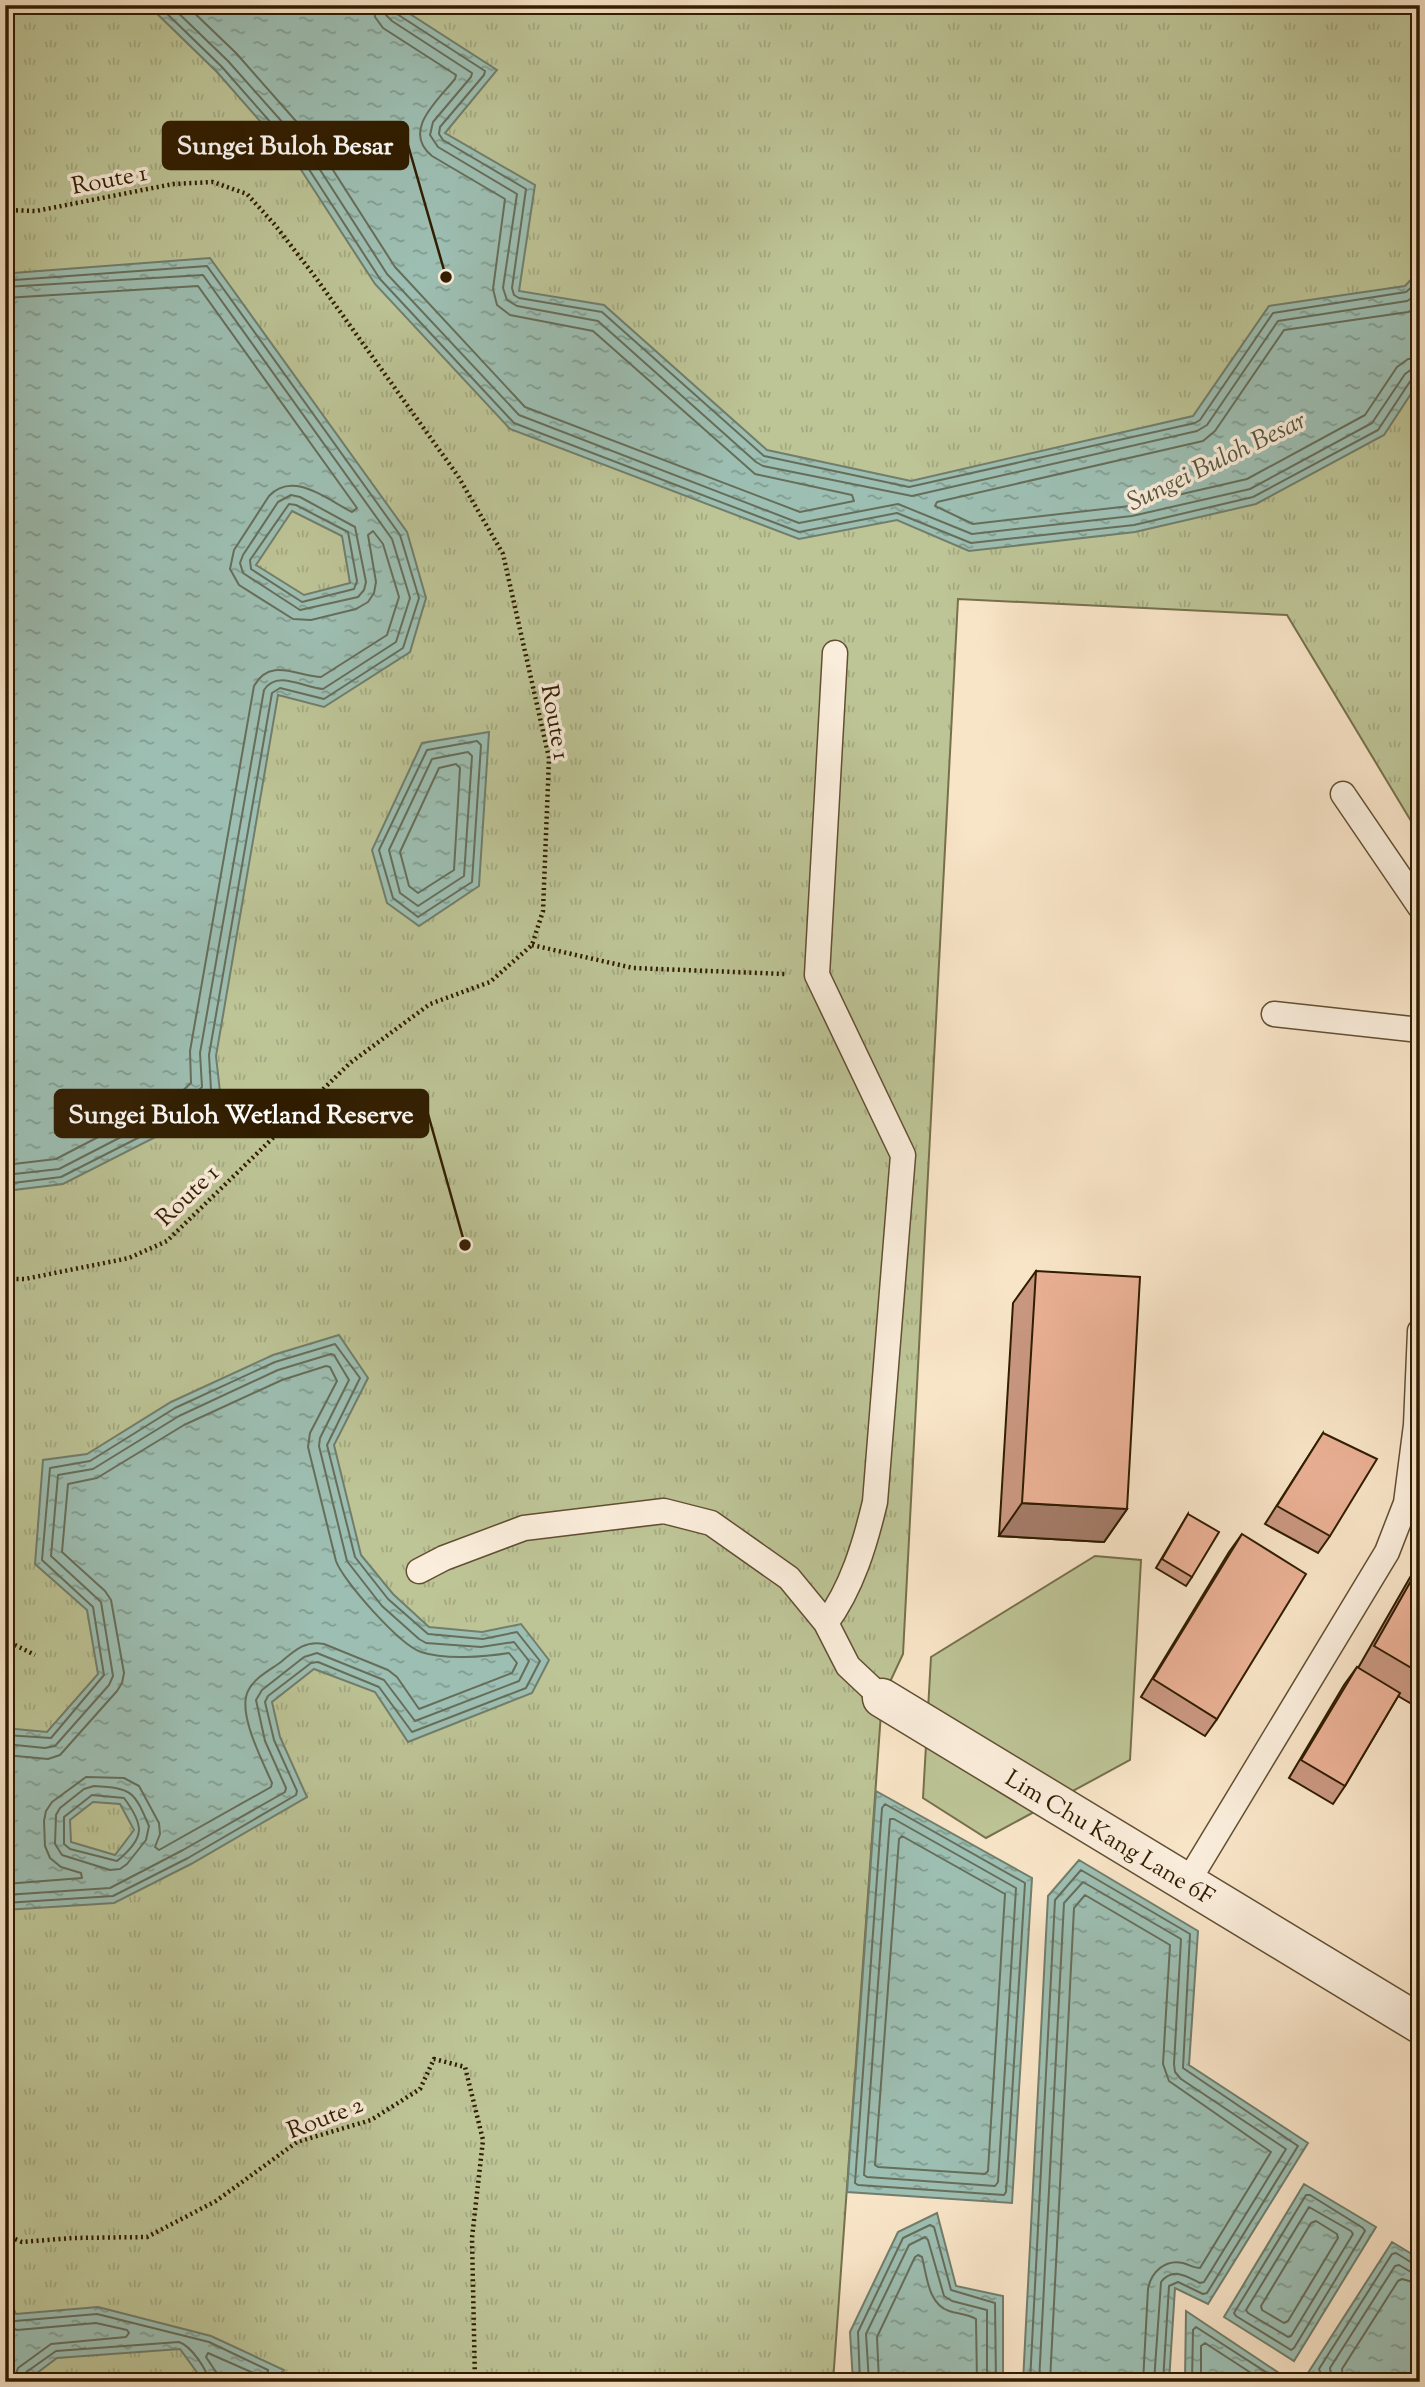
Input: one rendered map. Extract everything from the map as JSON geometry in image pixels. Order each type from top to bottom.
[{"type":"street","name":"Lim Chu Kang Lane 6F","points":[[882,1698],[1420,2024]]},
{"type":"lane","points":[[826,1623],[839,1606],[865,1543],[875,1502],[903,1155],[817,975],[835,653]]},
{"type":"lane","points":[[1343,794],[1420,907]]},
{"type":"lane","points":[[1274,1014],[1420,1030]]},
{"type":"lane","points":[[1186,1883],[1387,1552],[1406,1503],[1416,1425],[1420,1331]]},
{"type":"lane","name":"Lim Chu Kang Lane 6F","points":[[419,1571],[444,1558],[524,1528],[664,1511],[711,1522],[789,1578],[826,1623],[848,1666],[882,1698]]},
{"type":"path","name":"Route 1","points":[[5,210],[36,211],[173,184],[213,182],[247,194],[313,274],[458,476],[503,554],[549,758],[543,911],[532,945],[490,982],[429,1004],[351,1063],[167,1241],[129,1258],[24,1279],[5,1279]]},
{"type":"path","points":[[532,945],[633,968],[817,975]]},
{"type":"path","points":[[5,1640],[35,1655]]},
{"type":"path","name":"Route 2","points":[[5,2235],[22,2242],[147,2237],[216,2201],[297,2142],[371,2120],[420,2089],[434,2059],[465,2067],[483,2140],[472,2238],[475,2382]]},
{"type":"green space","points":[[5,5],[1420,5],[1420,836],[1287,615],[958,599],[903,1654],[882,1699],[833,2382],[5,2382]]},
{"type":"green space","points":[[1095,1556],[1141,1560],[1130,1760],[986,1838],[923,1798],[931,1657]]},
{"type":"water","name":"Sungei Buloh Besar","points":[[148,5],[396,5],[497,70],[445,133],[535,185],[519,291],[604,305],[767,450],[911,481],[1193,416],[1269,306],[1405,286],[1420,270],[1420,380],[1384,435],[1256,504],[1135,532],[969,551],[897,520],[799,539],[510,429],[375,284],[296,162],[217,72]]},
{"type":"water","points":[[210,258],[407,532],[426,598],[410,652],[324,707],[278,695],[216,1056],[220,1092],[193,1118],[63,1184],[5,1191],[5,271],[13,273]],"holes":[[[292,511],[342,536],[350,583],[304,595],[256,565]]]},
{"type":"water","points":[[489,732],[479,886],[419,926],[387,903],[372,850],[422,743]]},
{"type":"water","points":[[339,1335],[368,1378],[334,1445],[361,1555],[393,1594],[429,1627],[482,1632],[521,1624],[549,1660],[532,1693],[408,1742],[375,1692],[314,1669],[272,1702],[280,1737],[307,1797],[191,1864],[114,1903],[5,1910],[5,1728],[47,1732],[98,1674],[87,1610],[35,1564],[43,1460],[87,1454],[171,1402],[273,1355]],"holes":[[[93,1802],[120,1804],[134,1830],[115,1855],[71,1842],[70,1820]]]},
{"type":"water","points":[[876,1791],[1032,1878],[1012,2203],[847,2192]]},
{"type":"water","points":[[1079,1860],[1198,1931],[1189,2065],[1308,2143],[1208,2304],[1175,2288],[1169,2382],[1023,2382],[1048,1896]]},
{"type":"water","points":[[1304,2184],[1376,2227],[1294,2361],[1224,2317]]},
{"type":"water","points":[[937,2213],[956,2286],[1003,2296],[1003,2382],[853,2382],[850,2332],[898,2232]]},
{"type":"water","points":[[1392,2242],[1420,2259],[1420,2359],[1406,2382],[1321,2382],[1308,2373]]},
{"type":"water","points":[[5,2292],[16,2314],[98,2307],[211,2336],[284,2370],[273,2382],[204,2382],[180,2349],[57,2358],[25,2382],[5,2382]]},
{"type":"water","points":[[1186,2311],[1285,2377],[1282,2382],[1185,2382]]},
{"type":"building","points":[[1036,1271],[1140,1277],[1127,1509],[1022,1503]]},
{"type":"building","points":[[1323,1433],[1377,1459],[1330,1536],[1277,1506]]},
{"type":"building","points":[[1188,1514],[1219,1532],[1192,1577],[1162,1559]]},
{"type":"building","points":[[1242,1534],[1306,1574],[1217,1719],[1153,1679]]},
{"type":"building","points":[[1420,1565],[1420,1673],[1374,1646]]},
{"type":"building","points":[[1357,1667],[1400,1693],[1345,1786],[1301,1760]]},
{"type":"place","name":"Sungei Buloh Besar","points":[[446,277]]},
{"type":"place","name":"Sungei Buloh Wetland Reserve","points":[[465,1245]]}]
